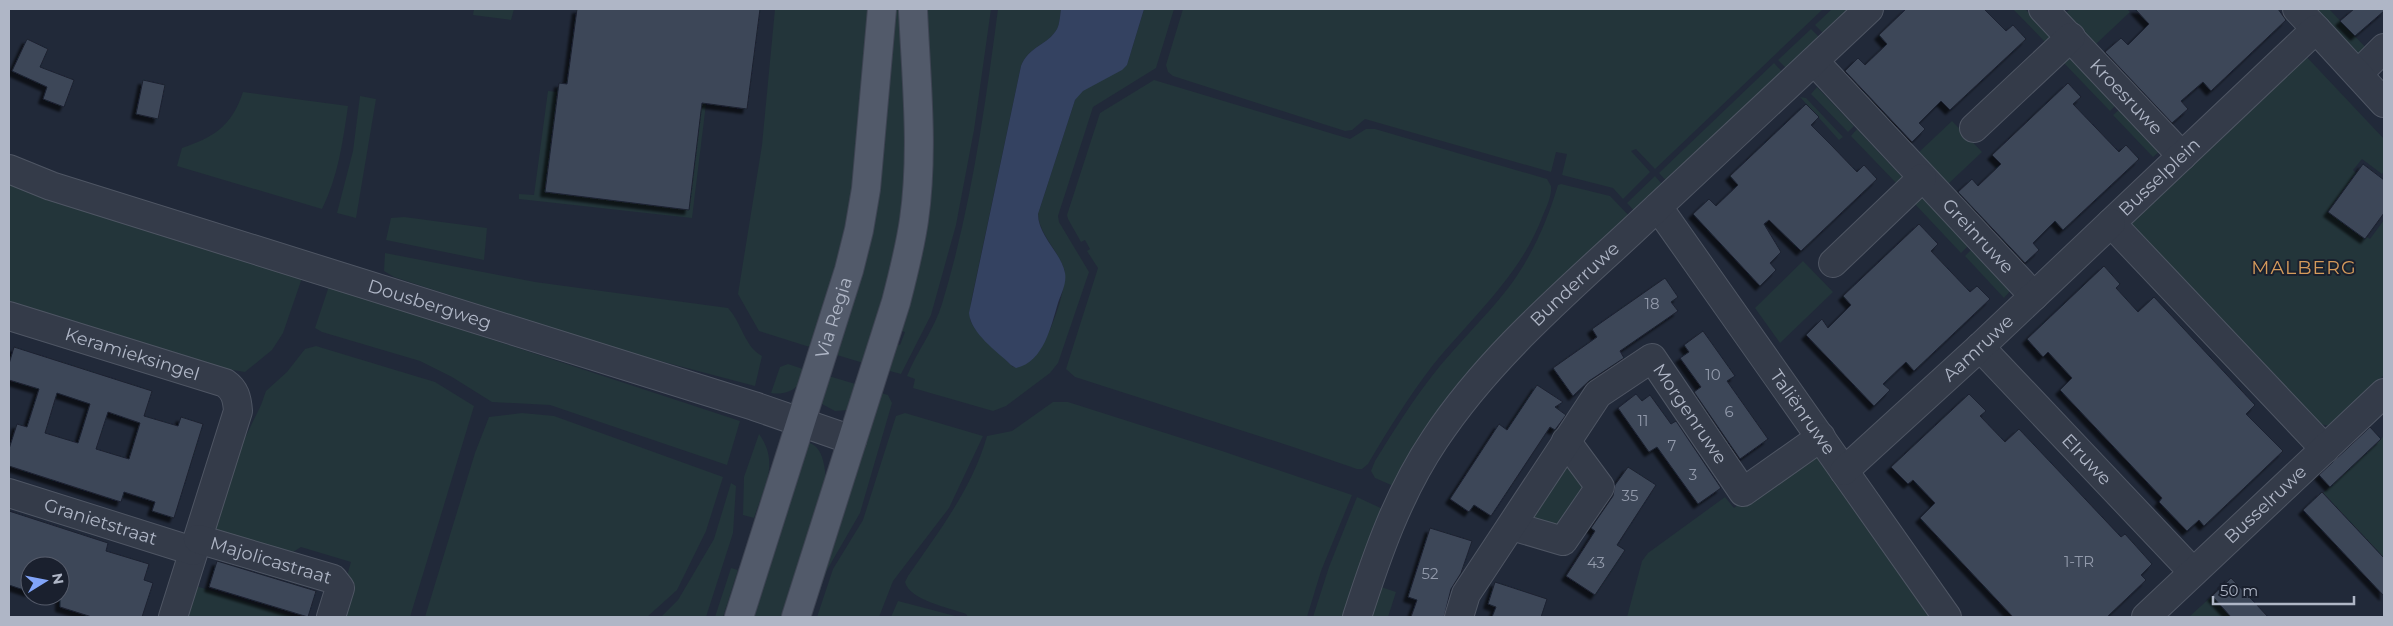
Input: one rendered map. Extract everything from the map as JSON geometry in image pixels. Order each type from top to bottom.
[{"type":"main road","name":"Via Regia","points":[[739,617],[859,230],[868,179],[882,9]]},
{"type":"main road","points":[[796,617],[896,302],[914,218],[918,173],[919,122],[913,9]]},
{"type":"street","name":"Bunderruwe","points":[[1357,617],[1376,557],[1396,508],[1434,439],[1477,384],[1530,326],[1869,9]]},
{"type":"street","name":"Kroesruwe","points":[[2043,9],[2182,156]]},
{"type":"street","points":[[2297,9],[2384,103]]},
{"type":"street","name":"Busselplein","points":[[2316,29],[2111,223],[2325,449]]},
{"type":"street","points":[[1974,128],[2071,38]]},
{"type":"street","points":[[2358,74],[2384,48]]},
{"type":"street","name":"Greinruwe","points":[[1814,61],[2034,296]]},
{"type":"street","name":"Dousbergweg","points":[[9,169],[51,186],[801,422],[852,440]]},
{"type":"street","points":[[1833,263],[1922,178]]},
{"type":"street","name":"Taliënruwe","points":[[1658,206],[1947,617]]},
{"type":"street","name":"Aamruwe","points":[[1844,471],[1980,347],[2111,223]]},
{"type":"street","name":"Keramieksingel","points":[[9,316],[225,383],[233,388],[238,411]]},
{"type":"street","name":"Elruwe","points":[[1980,347],[2193,572]]},
{"type":"street","name":"Morgenruwe","points":[[1459,617],[1466,594],[1598,394],[1652,358],[1742,492],[1821,437]]},
{"type":"street","name":"Busselruwe","points":[[2146,617],[2384,393]]},
{"type":"street","name":"Majolicastraat","points":[[173,617],[238,411]]},
{"type":"street","points":[[1512,526],[1563,541],[1600,487],[1566,441]]},
{"type":"street","name":"Granietstraat","points":[[9,493],[195,545]]},
{"type":"street","name":"Majolicastraat","points":[[195,545],[333,579],[340,588],[331,617]]},
{"type":"shaded area","points":[[474,9],[514,9],[511,20],[473,15]]},
{"type":"shaded area","points":[[775,9],[875,9],[857,201],[816,349],[759,331],[738,294],[762,145]]},
{"type":"shaded area","points":[[887,9],[907,9],[911,179],[870,365],[827,352]]},
{"type":"shaded area","points":[[918,9],[991,9],[974,130],[956,225],[931,315],[901,374],[886,370],[895,343],[900,345],[905,332],[894,328]]},
{"type":"shaded area","points":[[998,9],[1061,9],[1057,29],[1049,39],[1024,59],[1021,66],[971,302],[970,320],[975,329],[1013,367],[1031,360],[1037,354],[1060,303],[1065,277],[1064,269],[1058,255],[1045,235],[1038,214],[1075,100],[1085,89],[1127,65],[1144,9],[1174,9],[1156,68],[1093,107],[1058,216],[1059,222],[1089,272],[1058,363],[1050,373],[1006,406],[993,411],[913,388],[915,379],[907,376],[939,314],[952,268],[976,158]]},
{"type":"shaded area","points":[[1183,9],[1823,9],[1655,169],[1636,149],[1631,151],[1650,172],[1623,199],[1613,188],[1562,175],[1567,154],[1556,152],[1551,172],[1365,119],[1352,130],[1345,131],[1173,76],[1168,72],[1166,65]]},
{"type":"shaded area","points":[[1832,9],[1858,9],[1827,37],[1815,25]]},
{"type":"shaded area","points":[[2013,9],[2025,9],[2053,38],[2047,44]]},
{"type":"shaded area","points":[[2070,9],[2127,9],[2130,12],[2096,44],[2066,13]]},
{"type":"shaded area","points":[[2314,9],[2329,9],[2370,52],[2362,60]]},
{"type":"shaded area","points":[[1811,29],[1823,41],[1790,72],[1778,60]]},
{"type":"shaded area","points":[[2302,52],[2384,139],[2384,171],[2382,174],[2362,159],[2353,170],[2356,173],[2328,211],[2365,238],[2370,239],[2384,220],[2384,375],[2330,426],[2320,424],[2129,232],[2128,216]]},
{"type":"shaded area","points":[[2069,55],[2116,105],[2110,111],[2063,62]]},
{"type":"shaded area","points":[[1774,63],[1786,76],[1670,185],[1659,173]]},
{"type":"shaded area","points":[[1154,80],[1350,139],[1366,129],[1375,129],[1547,179],[1551,186],[1546,208],[1534,237],[1522,257],[1495,294],[1433,365],[1399,413],[1368,464],[1362,469],[1357,469],[1075,377],[1066,369],[1098,268],[1087,251],[1090,249],[1085,240],[1081,242],[1067,215],[1100,113]]},
{"type":"shaded area","points":[[1817,87],[1854,126],[1848,132],[1811,94]]},
{"type":"shaded area","points":[[548,91],[558,92],[545,192],[689,210],[702,103],[706,104],[692,218],[519,199],[519,194],[534,195]]},
{"type":"shaded area","points":[[243,92],[348,106],[336,172],[322,209],[177,166],[182,148],[220,129],[233,114]]},
{"type":"shaded area","points":[[360,96],[376,99],[356,218],[337,213],[353,151]]},
{"type":"shaded area","points":[[1800,97],[1806,98],[1843,137],[1839,140]]},
{"type":"shaded area","points":[[2120,109],[2160,151],[2153,157],[2113,115]]},
{"type":"shaded area","points":[[1952,121],[1982,152],[1947,185],[1917,154]]},
{"type":"shaded area","points":[[1857,129],[1904,179],[1898,185],[1851,136]]},
{"type":"shaded area","points":[[1655,176],[1666,189],[1638,215],[1627,203]]},
{"type":"shaded area","points":[[9,179],[302,278],[283,333],[272,350],[245,372],[227,369],[9,301]]},
{"type":"shaded area","points":[[1561,184],[1610,196],[1633,220],[1398,488],[1375,478],[1371,471],[1375,461],[1395,428],[1432,376],[1500,298],[1525,263],[1549,212],[1558,185]]},
{"type":"shaded area","points":[[1921,196],[1968,246],[1961,253],[1914,203]]},
{"type":"shaded area","points":[[404,217],[487,228],[484,260],[386,240],[391,218]]},
{"type":"shaded area","points":[[1971,250],[2010,291],[2004,298],[1965,256]]},
{"type":"shaded area","points":[[385,253],[535,282],[728,308],[751,346],[762,356],[755,386],[622,351],[394,277],[384,271]]},
{"type":"shaded area","points":[[1803,261],[1833,292],[1780,343],[1755,308]]},
{"type":"shaded area","points":[[329,286],[740,421],[727,465],[550,405],[492,402],[452,377],[420,361],[322,332],[315,328]]},
{"type":"shaded area","points":[[316,346],[435,382],[474,406],[410,617],[335,617],[351,562],[301,547],[285,557],[212,534],[224,481],[266,391],[287,372],[305,349]]},
{"type":"shaded area","points":[[788,364],[809,371],[794,389],[784,393],[771,393],[780,367]]},
{"type":"shaded area","points":[[822,374],[862,386],[849,410],[835,411],[820,403]]},
{"type":"shaded area","points":[[874,391],[888,395],[892,403],[860,513],[827,570],[811,617],[804,617]]},
{"type":"shaded area","points":[[1053,402],[1068,402],[1352,495],[1321,571],[1307,617],[968,617],[966,614],[914,594],[905,582],[964,492],[981,455],[987,436],[1012,431]]},
{"type":"shaded area","points":[[522,413],[554,416],[723,477],[706,531],[677,590],[647,617],[425,617],[475,453],[489,417]]},
{"type":"shaded area","points":[[905,413],[983,436],[949,508],[893,581],[879,617],[817,617],[833,569],[863,520],[896,416]]},
{"type":"shaded area","points":[[759,434],[765,445],[769,465],[766,485],[754,518],[743,515],[744,477]]},
{"type":"shaded area","points":[[2384,436],[2384,558],[2323,493]]},
{"type":"shaded area","points":[[806,442],[812,444],[820,452],[824,464],[826,482],[784,617],[745,617]]},
{"type":"shaded area","points":[[1815,450],[1935,617],[1627,617],[1642,561],[1648,553],[1725,497],[1734,508]]},
{"type":"shaded area","points":[[1568,455],[1589,480],[1564,527],[1527,520]]},
{"type":"shaded area","points":[[731,483],[736,486],[733,533],[706,617],[661,617],[678,600],[714,539]]},
{"type":"shaded area","points":[[1357,497],[1387,511],[1347,617],[1313,617],[1329,567]]},
{"type":"shaded area","points":[[731,568],[738,570],[723,617],[715,617]]},
{"type":"shaded area","points":[[196,586],[295,617],[186,617]]},
{"type":"shaded area","points":[[1378,586],[1396,592],[1388,617],[1369,617]]},
{"type":"shaded area","points":[[2212,596],[2231,617],[2189,617]]},
{"type":"shaded area","points":[[898,601],[959,617],[891,617]]},
{"type":"water","points":[[1061,9],[1144,9],[1127,65],[1122,70],[1083,91],[1075,100],[1038,214],[1045,237],[1063,265],[1065,273],[1064,285],[1049,332],[1040,351],[1026,364],[1016,368],[979,335],[974,328],[969,313],[1021,66],[1024,59],[1049,39],[1057,29]]},
{"type":"building","points":[[577,9],[760,9],[747,109],[702,103],[689,210],[545,192],[559,83],[567,84]]},
{"type":"building","points":[[1906,9],[1984,9],[2006,31],[2013,25],[2026,39],[1950,110],[1941,101],[1919,123],[1925,129],[1912,142],[1845,71],[1858,58],[1865,65],[1887,44],[1879,35]]},
{"type":"building","points":[[2135,9],[2278,9],[2286,20],[2211,91],[2203,82],[2181,101],[2188,109],[2172,123],[2105,52],[2121,38],[2128,45],[2149,24]]},
{"type":"building","points":[[2354,9],[2384,9],[2384,11],[2355,36],[2340,21]]},
{"type":"building","points":[[27,39],[48,49],[40,67],[74,80],[64,107],[43,99],[47,87],[12,71]]},
{"type":"building","points":[[143,80],[165,85],[158,119],[136,114]]},
{"type":"building","points":[[2068,83],[2081,97],[2073,104],[2119,152],[2126,145],[2139,159],[2063,230],[2055,221],[2033,243],[2039,250],[2025,263],[1958,192],[1972,179],[1978,186],[2001,164],[1992,155]]},
{"type":"building","points":[[1806,104],[1819,117],[1811,125],[1857,172],[1864,165],[1877,179],[1801,251],[1769,220],[1764,224],[1781,252],[1770,263],[1776,270],[1760,286],[1693,214],[1709,199],[1716,206],[1738,185],[1730,176]]},
{"type":"building","points":[[2363,164],[2384,180],[2384,213],[2365,239],[2328,212]]},
{"type":"building","points":[[1919,224],[1938,244],[1931,251],[1970,292],[1977,286],[1990,299],[1914,371],[1906,362],[1883,384],[1890,390],[1874,406],[1806,335],[1822,319],[1828,328],[1851,305],[1843,296]]},
{"type":"building","points":[[2104,266],[2120,284],[2116,288],[2138,312],[2154,297],[2255,405],[2246,414],[2283,451],[2204,526],[2199,520],[2187,531],[2159,502],[2162,498],[2060,390],[2072,378],[2048,352],[2043,357],[2027,339]]},
{"type":"building","points":[[1665,278],[1678,297],[1671,302],[1678,311],[1620,351],[1624,358],[1589,381],[1573,396],[1553,368],[1597,337],[1592,329]]},
{"type":"building","points":[[1703,331],[1735,376],[1727,381],[1768,439],[1740,459],[1694,392],[1701,387],[1680,358],[1689,352],[1684,345]]},
{"type":"building","points":[[14,347],[152,391],[144,416],[178,426],[181,417],[203,424],[174,518],[152,511],[155,502],[124,492],[121,502],[9,466],[9,449],[17,424],[27,427],[39,389],[9,380],[9,364]],"holes":[[[57,393],[90,404],[78,443],[45,433]],[[108,412],[140,423],[129,459],[96,449]]]},
{"type":"building","points":[[1537,385],[1563,402],[1555,407],[1566,415],[1555,430],[1550,427],[1491,516],[1474,505],[1469,512],[1450,499],[1499,424],[1507,430]]},
{"type":"building","points":[[1636,394],[1642,401],[1650,395],[1671,424],[1676,421],[1721,488],[1698,504],[1657,447],[1649,452],[1618,408]]},
{"type":"building","points":[[1969,394],[1986,411],[1980,416],[2005,442],[2019,429],[2121,537],[2125,534],[2152,564],[2141,575],[2146,580],[2107,617],[2013,617],[1920,518],[1935,503],[1913,480],[1908,484],[1891,467]]},
{"type":"building","points":[[2370,427],[2381,439],[2330,487],[2319,475]]},
{"type":"building","points":[[1628,467],[1656,485],[1617,545],[1625,550],[1595,595],[1566,576],[1595,531],[1591,528],[1613,496],[1615,485]]},
{"type":"building","points":[[2322,492],[2384,558],[2384,596],[2303,510]]},
{"type":"building","points":[[9,511],[108,543],[106,551],[149,564],[144,580],[153,583],[142,617],[92,617],[60,607],[70,606],[70,556],[20,556],[20,589],[9,585]]},
{"type":"building","points":[[1430,528],[1472,541],[1461,573],[1451,589],[1444,617],[1411,617],[1417,600],[1408,597]]},
{"type":"building","points":[[217,561],[316,591],[308,617],[209,587]]},
{"type":"building","points":[[2231,578],[2268,617],[2231,617],[2212,596]]},
{"type":"building","points":[[1495,582],[1547,599],[1541,617],[1492,617],[1496,607],[1488,604]]},
{"type":"district","name":"MALBERG","points":[[2304,267]]}]
